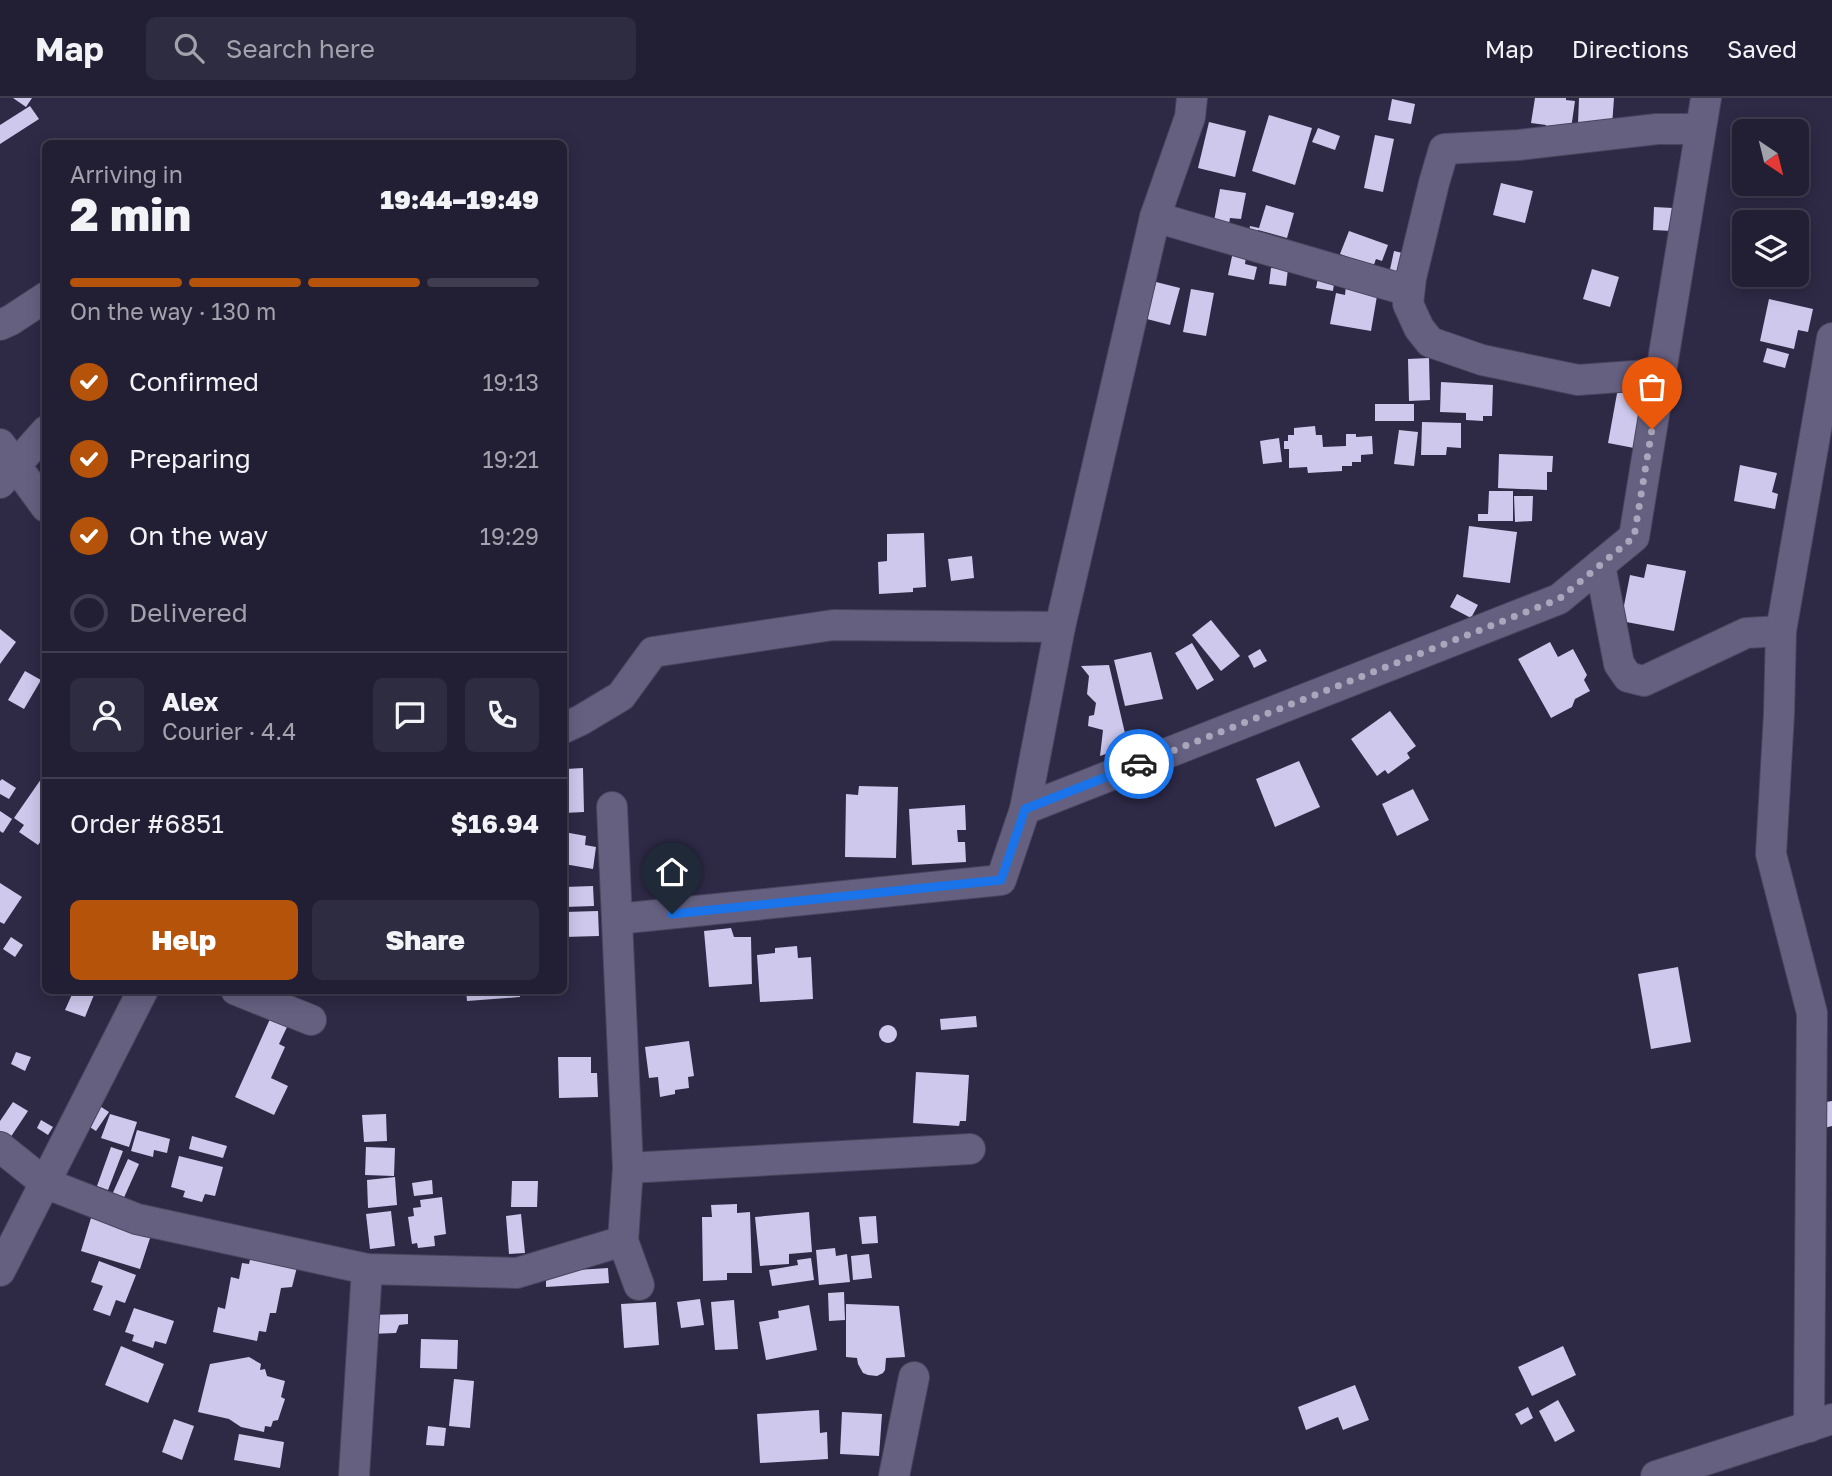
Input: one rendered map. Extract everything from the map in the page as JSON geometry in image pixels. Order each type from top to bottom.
[{"type":"street","points":[[617,919],[1001,880],[1025,809],[1060,627],[1155,217],[1190,117],[1192,98]]},
{"type":"street","points":[[1025,809],[1559,599],[1634,537],[1706,98]]},
{"type":"street","points":[[1661,374],[1578,380],[1482,360],[1430,342],[1419,328],[1408,303],[1409,291],[1444,149],[1519,145],[1657,129],[1700,129]]},
{"type":"street","points":[[1155,217],[1409,291]]},
{"type":"street","points":[[0,325],[42,300]]},
{"type":"street","points":[[1656,1476],[1821,1423],[1812,1013],[1771,854],[1779,714],[1780,631],[1832,338]]},
{"type":"street","points":[[42,434],[5,464],[42,503]]},
{"type":"street","points":[[1600,565],[1619,664],[1628,677],[1644,681],[1746,633],[1780,631]]},
{"type":"street","points":[[567,727],[621,696],[653,652],[833,625],[1060,627]]},
{"type":"street","points":[[612,807],[628,1168],[623,1241],[639,1284]]},
{"type":"street","points":[[0,1271],[141,994]]},
{"type":"street","points":[[246,994],[311,1020]]},
{"type":"street","points":[[0,1147],[44,1183],[137,1219],[367,1269],[517,1273],[623,1241]]},
{"type":"street","points":[[628,1168],[970,1149]]},
{"type":"street","points":[[354,1476],[367,1269]]},
{"type":"street","points":[[894,1476],[914,1377]]},
{"type":"building","points":[[13,98],[32,98],[26,107]]},
{"type":"building","points":[[1535,98],[1566,98],[1575,101],[1571,129],[1545,133],[1546,125],[1531,123]]},
{"type":"building","points":[[1579,98],[1614,98],[1612,126],[1578,124]]},
{"type":"building","points":[[1392,99],[1415,104],[1411,124],[1388,120]]},
{"type":"building","points":[[30,106],[39,119],[0,144],[0,125]]},
{"type":"building","points":[[1269,115],[1312,128],[1295,185],[1252,171]]},
{"type":"building","points":[[1209,122],[1246,131],[1235,177],[1198,168]]},
{"type":"building","points":[[1318,128],[1340,136],[1335,150],[1312,142]]},
{"type":"building","points":[[1375,135],[1394,139],[1383,192],[1364,188]]},
{"type":"building","points":[[1501,183],[1533,191],[1525,223],[1493,215]]},
{"type":"building","points":[[1220,189],[1246,193],[1241,219],[1230,218],[1229,224],[1214,221]]},
{"type":"building","points":[[1266,205],[1294,213],[1287,238],[1258,230],[1257,238],[1248,236],[1250,226],[1259,228]]},
{"type":"building","points":[[1654,207],[1673,208],[1672,231],[1653,230]]},
{"type":"building","points":[[1349,231],[1388,245],[1382,261],[1376,259],[1373,267],[1340,254]]},
{"type":"building","points":[[1234,247],[1247,250],[1245,264],[1257,267],[1254,280],[1228,275]]},
{"type":"building","points":[[1394,251],[1407,254],[1402,277],[1389,274]]},
{"type":"building","points":[[1271,268],[1288,269],[1286,286],[1269,284]]},
{"type":"building","points":[[1592,269],[1619,277],[1610,307],[1583,299]]},
{"type":"building","points":[[1319,273],[1335,276],[1333,291],[1316,288]]},
{"type":"building","points":[[1156,282],[1180,288],[1170,325],[1147,319]]},
{"type":"building","points":[[1346,285],[1378,290],[1371,331],[1330,324],[1336,293],[1345,295]]},
{"type":"building","points":[[1191,289],[1214,293],[1206,336],[1183,332]]},
{"type":"building","points":[[1769,299],[1813,309],[1808,332],[1798,330],[1794,349],[1760,341]]},
{"type":"building","points":[[1767,348],[1789,354],[1785,368],[1763,362]]},
{"type":"building","points":[[1429,358],[1430,400],[1409,401],[1408,359]]},
{"type":"building","points":[[1441,382],[1493,385],[1492,416],[1483,416],[1483,421],[1466,420],[1466,413],[1440,412]]},
{"type":"building","points":[[1618,388],[1644,393],[1634,448],[1608,443]]},
{"type":"building","points":[[1375,404],[1414,404],[1414,421],[1375,421]]},
{"type":"building","points":[[1422,422],[1461,423],[1461,448],[1447,447],[1446,455],[1421,455]]},
{"type":"building","points":[[1315,426],[1316,435],[1322,435],[1323,447],[1346,446],[1346,434],[1356,434],[1356,437],[1372,436],[1373,454],[1361,455],[1361,462],[1342,466],[1342,471],[1308,473],[1307,467],[1289,468],[1289,449],[1284,449],[1284,441],[1288,441],[1288,435],[1294,435],[1294,428]]},
{"type":"building","points":[[1399,430],[1418,432],[1414,466],[1394,464]]},
{"type":"building","points":[[1279,438],[1282,462],[1263,464],[1260,441]]},
{"type":"building","points":[[1499,454],[1553,456],[1552,472],[1547,472],[1547,490],[1498,488]]},
{"type":"building","points":[[1740,465],[1777,473],[1772,492],[1778,494],[1775,509],[1734,501]]},
{"type":"building","points":[[1489,491],[1513,491],[1513,521],[1478,521],[1478,514],[1488,514]]},
{"type":"building","points":[[1514,496],[1533,496],[1532,521],[1515,522]]},
{"type":"building","points":[[1469,526],[1517,532],[1510,583],[1463,577]]},
{"type":"building","points":[[924,533],[926,587],[913,588],[913,592],[879,594],[878,562],[887,561],[887,534]]},
{"type":"building","points":[[972,556],[974,578],[951,581],[948,559]]},
{"type":"building","points":[[1647,564],[1686,571],[1674,631],[1621,621],[1630,575],[1644,578]]},
{"type":"building","points":[[1457,594],[1478,605],[1471,618],[1450,607]]},
{"type":"building","points":[[1211,620],[1240,656],[1221,671],[1192,635]]},
{"type":"building","points":[[0,629],[16,642],[0,664]]},
{"type":"building","points":[[1550,642],[1558,657],[1573,649],[1587,675],[1584,680],[1590,691],[1575,699],[1572,707],[1551,718],[1518,659]]},
{"type":"building","points":[[1192,643],[1214,680],[1197,690],[1175,653]]},
{"type":"building","points":[[1260,649],[1267,661],[1254,668],[1248,656]]},
{"type":"building","points":[[1151,652],[1163,699],[1125,706],[1114,660]]},
{"type":"building","points":[[1109,665],[1128,746],[1100,756],[1103,730],[1088,726],[1089,716],[1094,715],[1096,703],[1087,694],[1089,676],[1081,666]]},
{"type":"building","points":[[25,671],[41,680],[24,709],[8,700]]},
{"type":"building","points":[[1390,711],[1416,746],[1407,753],[1410,758],[1388,774],[1385,770],[1377,776],[1351,739]]},
{"type":"building","points":[[1299,761],[1320,807],[1275,827],[1256,779]]},
{"type":"building","points":[[583,768],[584,812],[567,813],[567,769]]},
{"type":"building","points":[[42,778],[42,840],[38,845],[19,832],[24,825],[14,818]]},
{"type":"building","points":[[2,779],[16,788],[9,799],[0,794]]},
{"type":"building","points":[[859,786],[898,787],[896,858],[845,857],[846,794],[858,795]]},
{"type":"building","points":[[1413,789],[1429,820],[1397,836],[1382,804]]},
{"type":"building","points":[[965,805],[966,830],[957,830],[958,842],[965,842],[966,862],[912,865],[909,809]]},
{"type":"building","points":[[0,811],[12,819],[3,833],[0,831]]},
{"type":"building","points":[[567,833],[586,836],[585,845],[596,847],[593,869],[567,865]]},
{"type":"building","points":[[0,883],[22,897],[4,924],[0,922]]},
{"type":"building","points":[[593,886],[594,906],[567,907],[567,887]]},
{"type":"building","points":[[598,911],[599,936],[567,937],[567,912]]},
{"type":"building","points":[[731,928],[734,937],[751,937],[752,984],[709,987],[704,931]]},
{"type":"building","points":[[11,937],[23,945],[15,957],[3,949]]},
{"type":"building","points":[[797,946],[798,958],[811,957],[813,999],[760,1002],[757,955],[775,953],[775,948]]},
{"type":"building","points":[[1678,967],[1691,1042],[1651,1049],[1638,974]]},
{"type":"building","points":[[72,994],[94,994],[85,1017],[65,1010]]},
{"type":"building","points":[[466,994],[520,994],[520,997],[467,1001]]},
{"type":"building","points":[[976,1016],[977,1027],[941,1030],[940,1019]]},
{"type":"building","points":[[270,1019],[287,1027],[279,1044],[285,1047],[271,1078],[288,1086],[274,1115],[235,1097]]},
{"type":"building","points":[[888,1025],[894,1028],[897,1034],[894,1040],[888,1043],[882,1040],[879,1034],[882,1028]]},
{"type":"building","points":[[689,1041],[694,1076],[688,1077],[689,1088],[675,1090],[675,1094],[660,1097],[658,1077],[649,1078],[645,1047]]},
{"type":"building","points":[[16,1052],[31,1057],[25,1071],[11,1064]]},
{"type":"building","points":[[558,1057],[591,1057],[591,1073],[597,1073],[598,1097],[559,1098]]},
{"type":"building","points":[[916,1072],[969,1075],[966,1121],[960,1121],[959,1126],[913,1123]]},
{"type":"building","points":[[1832,1101],[1832,1126],[1824,1128],[1820,1103]]},
{"type":"building","points":[[13,1102],[28,1111],[6,1144],[0,1140],[0,1121]]},
{"type":"building","points":[[95,1103],[109,1112],[96,1131],[82,1122]]},
{"type":"building","points":[[110,1114],[137,1122],[129,1147],[101,1138]]},
{"type":"building","points":[[386,1114],[387,1141],[364,1142],[362,1115]]},
{"type":"building","points":[[41,1120],[53,1127],[48,1135],[37,1128]]},
{"type":"building","points":[[137,1130],[170,1139],[167,1153],[154,1150],[153,1157],[131,1151]]},
{"type":"building","points":[[192,1136],[227,1146],[223,1158],[189,1149]]},
{"type":"building","points":[[111,1147],[123,1151],[108,1190],[97,1186]]},
{"type":"building","points":[[366,1147],[395,1148],[394,1176],[365,1175]]},
{"type":"building","points":[[179,1156],[223,1167],[215,1196],[205,1194],[202,1202],[183,1197],[185,1191],[171,1187]]},
{"type":"building","points":[[128,1159],[139,1164],[122,1202],[111,1197]]},
{"type":"building","points":[[395,1177],[397,1205],[368,1208],[367,1180]]},
{"type":"building","points":[[432,1180],[433,1194],[414,1196],[412,1183]]},
{"type":"building","points":[[512,1181],[538,1181],[537,1207],[511,1207]]},
{"type":"building","points":[[442,1197],[446,1234],[434,1236],[435,1246],[418,1248],[417,1243],[412,1244],[408,1217],[414,1216],[413,1208],[421,1207],[420,1200]]},
{"type":"building","points":[[737,1204],[737,1213],[750,1212],[752,1273],[727,1273],[727,1280],[703,1281],[702,1217],[712,1217],[711,1205]]},
{"type":"building","points":[[391,1211],[395,1246],[370,1249],[366,1214]]},
{"type":"building","points":[[809,1212],[812,1252],[789,1254],[789,1264],[760,1266],[755,1217]]},
{"type":"building","points":[[521,1214],[525,1253],[509,1254],[506,1216]]},
{"type":"building","points":[[876,1216],[878,1243],[862,1244],[859,1217]]},
{"type":"building","points":[[91,1218],[153,1229],[140,1269],[81,1251]]},
{"type":"building","points":[[835,1248],[836,1256],[847,1254],[850,1282],[819,1285],[816,1250]]},
{"type":"building","points":[[869,1254],[872,1278],[853,1280],[851,1256]]},
{"type":"building","points":[[251,1255],[297,1267],[292,1287],[281,1288],[276,1313],[270,1313],[266,1332],[259,1331],[257,1341],[213,1332],[218,1307],[225,1309],[231,1277],[239,1279],[242,1263],[249,1264]]},
{"type":"building","points":[[811,1258],[814,1280],[772,1286],[769,1270],[798,1265],[797,1260]]},
{"type":"building","points":[[99,1261],[136,1275],[125,1303],[116,1300],[110,1316],[93,1310],[103,1286],[91,1282]]},
{"type":"building","points":[[608,1268],[609,1283],[546,1287],[546,1272]]},
{"type":"building","points":[[844,1292],[845,1320],[829,1321],[828,1293]]},
{"type":"building","points":[[700,1299],[704,1325],[681,1328],[677,1302]]},
{"type":"building","points":[[734,1300],[738,1349],[715,1350],[711,1302]]},
{"type":"building","points":[[656,1302],[659,1345],[624,1348],[621,1304]]},
{"type":"building","points":[[846,1304],[899,1306],[905,1357],[886,1358],[885,1370],[877,1376],[863,1373],[857,1358],[846,1357]]},
{"type":"building","points":[[809,1305],[817,1350],[766,1360],[759,1322],[779,1318],[778,1311]]},
{"type":"building","points":[[134,1308],[174,1321],[166,1344],[155,1341],[153,1348],[132,1341],[134,1335],[125,1332]]},
{"type":"building","points":[[408,1314],[408,1324],[399,1325],[396,1333],[369,1334],[369,1315]]},
{"type":"building","points":[[421,1339],[458,1340],[457,1369],[420,1368]]},
{"type":"building","points":[[121,1346],[164,1364],[148,1403],[105,1385]]},
{"type":"building","points":[[1563,1346],[1576,1375],[1532,1396],[1518,1367]]},
{"type":"building","points":[[249,1357],[261,1364],[260,1370],[265,1369],[267,1376],[285,1381],[281,1397],[285,1399],[278,1420],[273,1421],[271,1427],[265,1426],[264,1432],[241,1427],[229,1419],[198,1412],[210,1364]]},
{"type":"building","points":[[454,1379],[474,1381],[470,1428],[449,1426]]},
{"type":"building","points":[[1355,1385],[1369,1420],[1343,1430],[1338,1417],[1306,1430],[1298,1407]]},
{"type":"building","points":[[1558,1400],[1575,1431],[1555,1442],[1539,1411]]},
{"type":"building","points":[[1528,1407],[1533,1418],[1521,1425],[1515,1414]]},
{"type":"building","points":[[819,1410],[820,1433],[827,1432],[828,1459],[760,1463],[757,1414]]},
{"type":"building","points":[[842,1412],[882,1414],[879,1456],[840,1454]]},
{"type":"building","points":[[174,1419],[194,1426],[182,1460],[162,1452]]},
{"type":"building","points":[[428,1426],[446,1428],[444,1446],[426,1445]]},
{"type":"building","points":[[239,1434],[284,1442],[280,1468],[234,1460]]},
{"type":"way so far","points":[[1139,764],[1559,599],[1634,537],[1652,429]]},
{"type":"route","points":[[672,914],[1001,880],[1025,809],[1139,764]]}]
